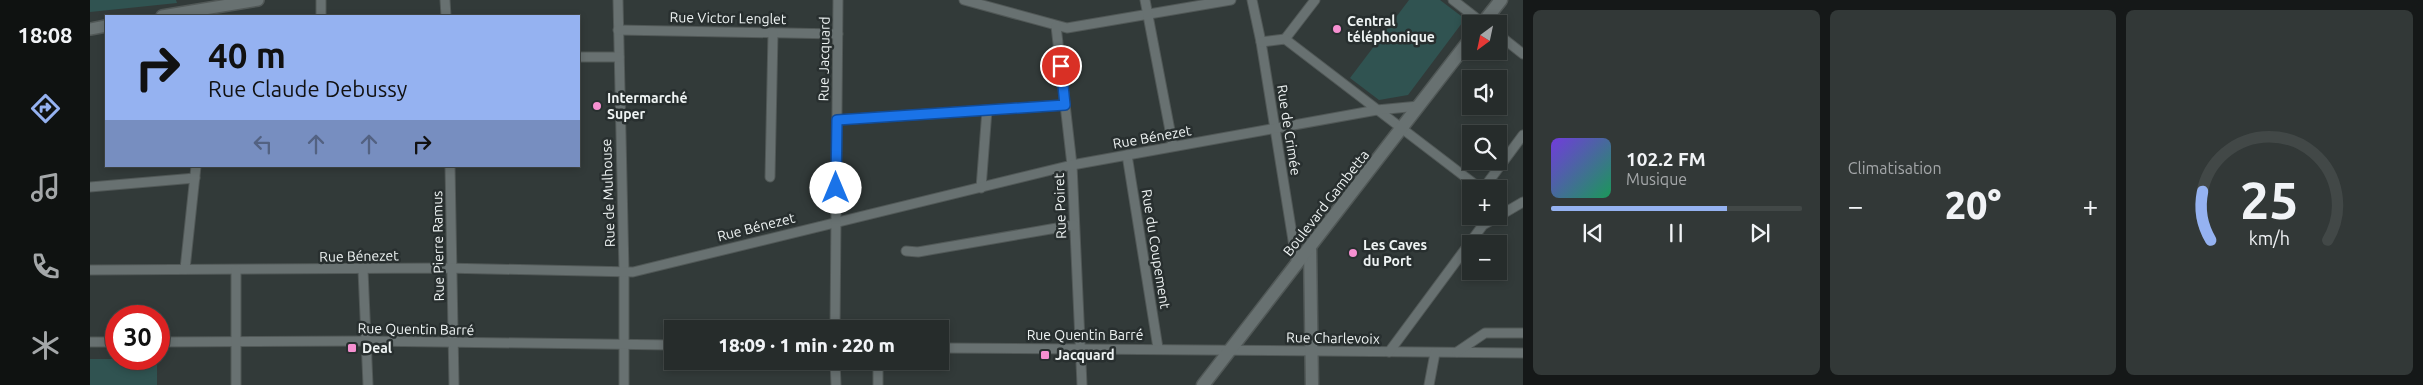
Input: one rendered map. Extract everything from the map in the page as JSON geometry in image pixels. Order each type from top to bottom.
[{"type":"main road","points":[[1490,15],[1501,0]]},
{"type":"main road","name":"Boulevard Gambetta","points":[[1203,385],[1462,50]]},
{"type":"main road","points":[[1310,247],[1312,385]]},
{"type":"main road","points":[[1279,288],[1292,279],[1300,280],[1306,286],[1311,299]]},
{"type":"street","points":[[177,15],[207,13],[258,0]]},
{"type":"street","points":[[320,0],[321,15]]},
{"type":"street","points":[[446,0],[446,15]]},
{"type":"street","name":"Rue de Mulhouse","points":[[618,0],[624,271],[624,385]]},
{"type":"street","name":"Rue Jacquard","points":[[835,320],[838,0]]},
{"type":"street","points":[[964,0],[1067,28],[1231,0]]},
{"type":"street","points":[[1145,0],[1173,146]]},
{"type":"street","name":"Rue de Crimée","points":[[1252,0],[1261,42],[1297,265]]},
{"type":"street","points":[[1285,39],[1315,0]]},
{"type":"street","points":[[1453,0],[1472,15]]},
{"type":"street","points":[[90,29],[105,26]]},
{"type":"street","name":"Rue Poiret","points":[[1056,26],[1072,165],[1082,385]]},
{"type":"street","name":"Rue Victor Lenglet","points":[[618,30],[838,34]]},
{"type":"street","points":[[770,177],[773,33]]},
{"type":"street","points":[[1261,42],[1285,39],[1470,180]]},
{"type":"street","points":[[1508,42],[1523,54]]},
{"type":"street","points":[[580,57],[618,57]]},
{"type":"street","points":[[837,120],[1065,105]]},
{"type":"street","name":"Rue Bénezet","points":[[90,270],[452,269],[633,272],[1072,165],[1377,110],[1419,106]]},
{"type":"street","points":[[981,188],[987,110]]},
{"type":"street","points":[[1489,180],[1522,138]]},
{"type":"street","name":"Rue du Coupement","points":[[1127,155],[1158,348]]},
{"type":"street","points":[[185,269],[196,167]]},
{"type":"street","name":"Rue Pierre Ramus","points":[[450,167],[454,385]]},
{"type":"street","points":[[90,187],[195,178]]},
{"type":"street","points":[[1507,211],[1523,202]]},
{"type":"street","points":[[906,251],[918,252],[1074,224]]},
{"type":"street","points":[[1389,352],[1480,225]]},
{"type":"street","points":[[236,270],[236,385]]},
{"type":"street","points":[[363,270],[368,385]]},
{"type":"street","points":[[1456,353],[1486,333],[1523,333]]},
{"type":"street","name":"Rue Quentin Barré","points":[[170,342],[367,341],[664,345]]},
{"type":"street","points":[[90,342],[105,342]]},
{"type":"street","name":"Rue Quentin Barré","points":[[949,348],[1080,350],[1158,348],[1230,350]]},
{"type":"street","name":"Rue Charlevoix","points":[[1230,350],[1523,353]]},
{"type":"street","points":[[1429,385],[1435,353]]},
{"type":"street","points":[[835,370],[836,385]]},
{"type":"street","points":[[878,370],[878,385]]},
{"type":"shaded area","points":[[90,0],[176,0],[177,3],[90,12]]},
{"type":"shaded area","points":[[1409,0],[1440,0],[1462,17],[1462,23],[1408,95],[1379,100],[1350,78]]},
{"type":"shaded area","points":[[90,359],[105,359],[105,370],[157,370],[157,385],[90,385]]},
{"type":"place","name":"Central téléphonique","points":[[1337,29]]},
{"type":"place","name":"Intermarché Super","points":[[597,106]]},
{"type":"place","name":"Les Caves du Port","points":[[1353,253]]},
{"type":"place","name":"Deal","points":[[352,348]]},
{"type":"place","name":"Jacquard","points":[[1045,355]]},
{"type":"route","points":[[836,188],[837,120],[1065,105],[1061,66]]}]
